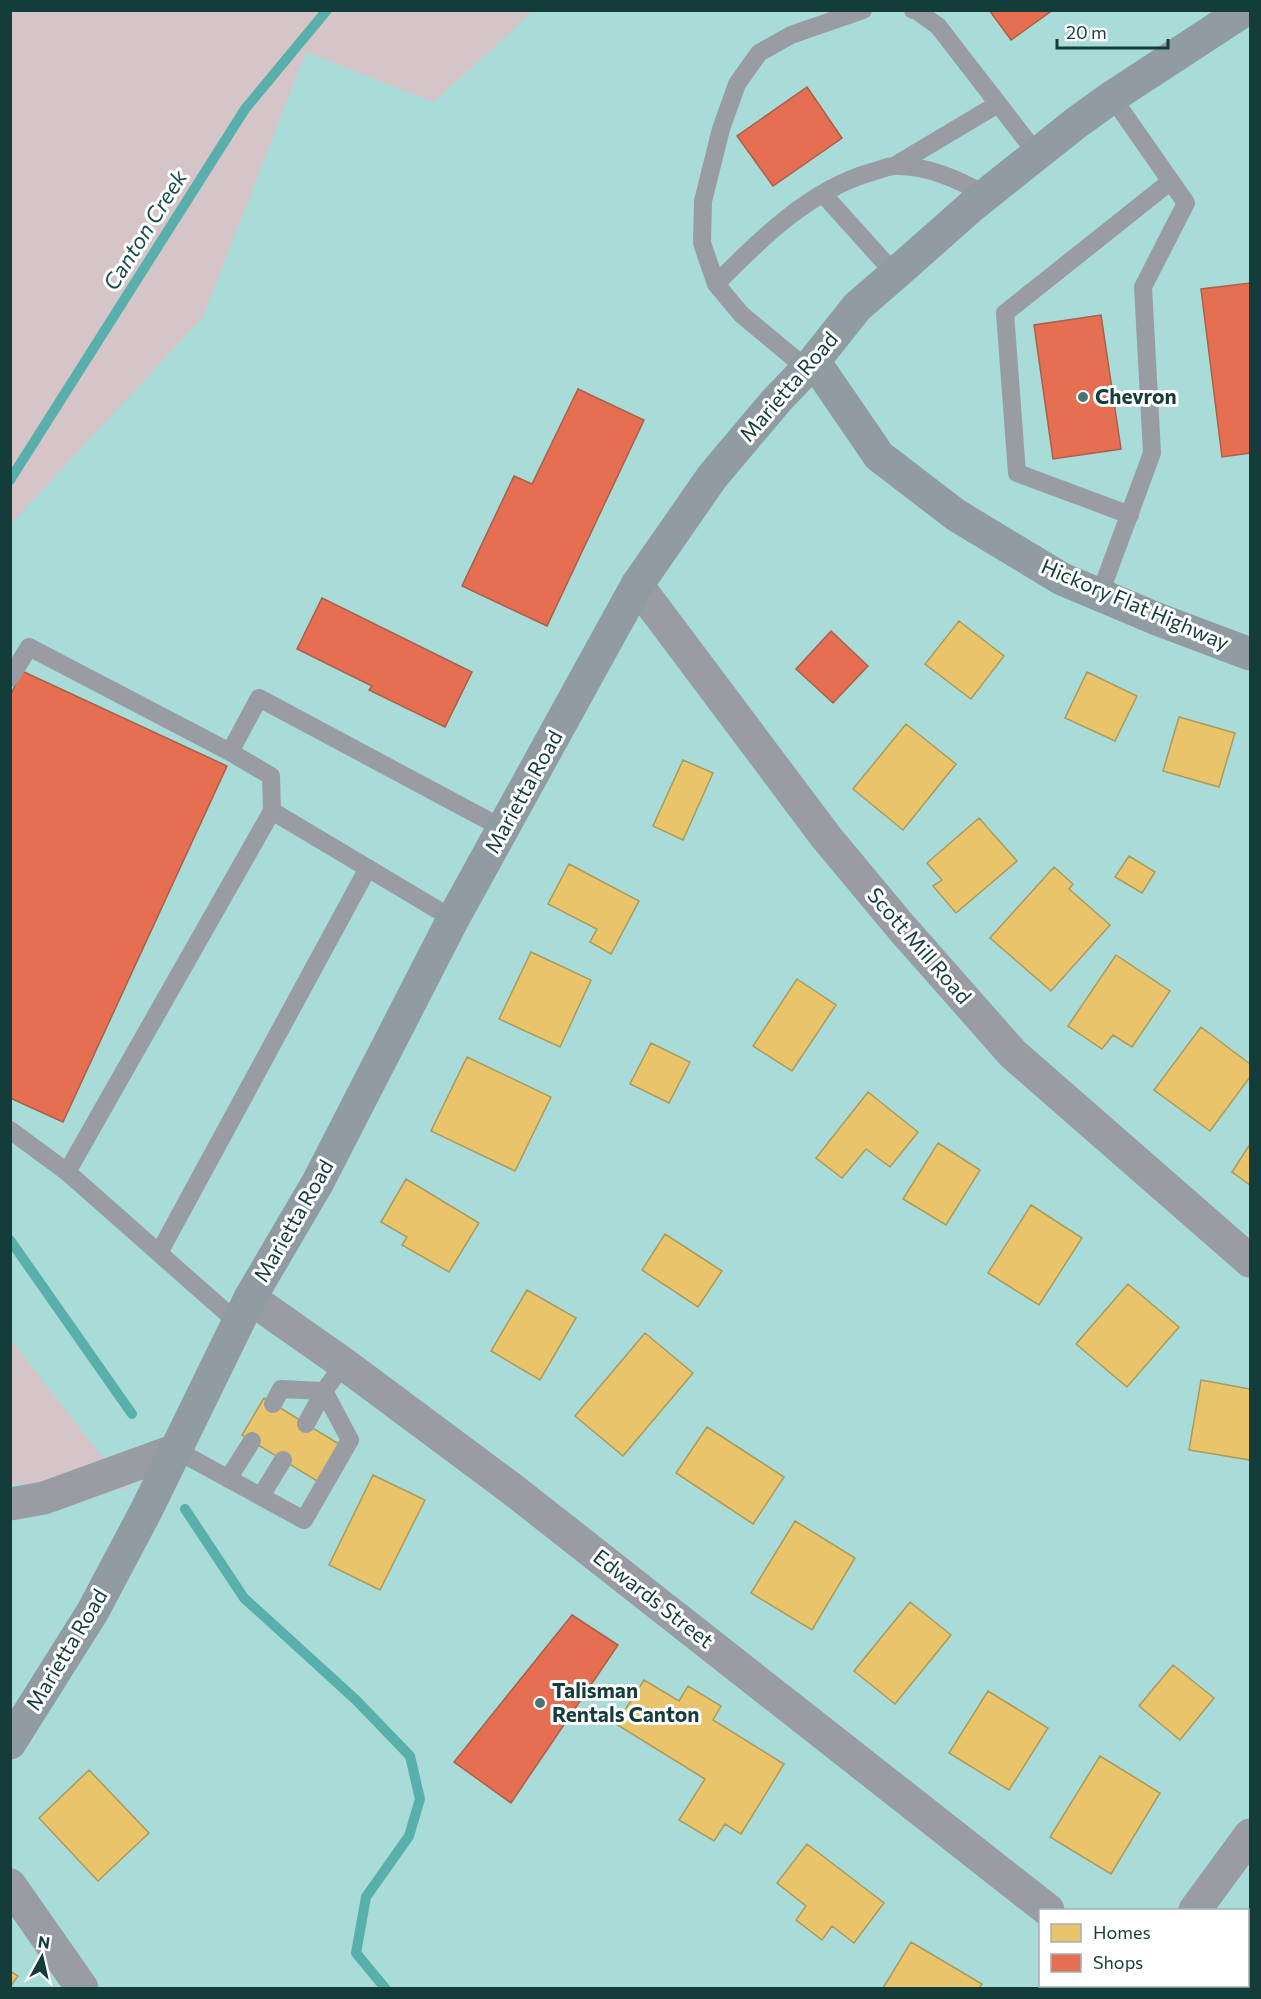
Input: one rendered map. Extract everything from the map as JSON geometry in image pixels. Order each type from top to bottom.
[{"type":"street","name":"Marietta Road","points":[[10,1743],[93,1611],[176,1450],[244,1310],[318,1182],[453,919],[637,585],[712,477],[776,401],[810,365],[857,307],[894,274],[1037,154],[1113,97],[1245,10]]},
{"type":"street","name":"Hickory Flat Highway","points":[[810,365],[879,456],[956,515],[1062,579],[1157,619],[1251,654]]},
{"type":"street","name":"Scott Mill Road","points":[[637,585],[691,660],[826,837],[901,927],[1013,1053],[1251,1261]]},
{"type":"street","name":"Edwards Street","points":[[244,1310],[344,1364],[512,1489],[1045,1909]]},
{"type":"street","points":[[10,1504],[44,1498],[176,1450]]},
{"type":"street","points":[[1196,1909],[1251,1835]]},
{"type":"street","points":[[10,1885],[82,1989]]},
{"type":"lane","points":[[810,365],[741,314],[716,284],[702,243],[703,201],[721,129],[737,84],[759,53],[791,34],[863,10]]},
{"type":"lane","points":[[913,10],[938,26],[1037,154]]},
{"type":"lane","points":[[1100,594],[1152,453],[1143,287],[1186,203],[1113,97]]},
{"type":"lane","points":[[716,284],[749,251],[822,194],[856,177],[894,166],[998,104]]},
{"type":"lane","points":[[894,166],[920,169],[957,179],[986,195]]},
{"type":"lane","points":[[1130,514],[1017,473],[1005,313],[1171,181]]},
{"type":"lane","points":[[822,194],[894,274]]},
{"type":"lane","points":[[10,678],[29,647],[230,752],[271,776],[272,811],[68,1172]]},
{"type":"lane","points":[[230,752],[259,698],[504,829]]},
{"type":"lane","points":[[272,811],[453,919]]},
{"type":"lane","points":[[159,1253],[368,868]]},
{"type":"lane","points":[[10,1130],[68,1172],[159,1253],[244,1310]]},
{"type":"lane","points":[[306,1424],[324,1391],[344,1364]]},
{"type":"lane","points":[[273,1404],[281,1389],[324,1391]]},
{"type":"lane","points":[[176,1450],[304,1520],[350,1440],[324,1391]]},
{"type":"lane","points":[[228,1479],[252,1441]]},
{"type":"lane","points":[[261,1496],[283,1460]]},
{"type":"shaded area","points":[[11,10],[533,11],[434,102],[306,52],[203,317],[11,524]]},
{"type":"shaded area","points":[[11,1340],[128,1490],[11,1483]]},
{"type":"building: Homes","points":[[959,621],[1004,656],[971,699],[925,664]]},
{"type":"building: Homes","points":[[1087,672],[1137,696],[1115,741],[1065,718]]},
{"type":"building: Homes","points":[[1179,717],[1235,733],[1219,787],[1163,771]]},
{"type":"building: Homes","points":[[906,724],[956,764],[903,830],[853,789]]},
{"type":"building: Homes","points":[[683,760],[713,773],[683,840],[653,826]]},
{"type":"building: Homes","points":[[979,818],[1017,861],[956,913],[933,886],[942,880],[927,863]]},
{"type":"building: Homes","points":[[1129,856],[1155,872],[1142,893],[1115,877]]},
{"type":"building: Homes","points":[[569,864],[639,901],[611,954],[590,942],[597,929],[548,904]]},
{"type":"building: Homes","points":[[1054,867],[1073,884],[1069,889],[1110,925],[1051,991],[990,938]]},
{"type":"building: Homes","points":[[531,952],[591,980],[560,1047],[499,1019]]},
{"type":"building: Homes","points":[[1116,955],[1170,991],[1132,1047],[1113,1035],[1102,1049],[1068,1026]]},
{"type":"building: Homes","points":[[797,979],[836,1005],[792,1071],[753,1046]]},
{"type":"building: Homes","points":[[1201,1027],[1250,1064],[1250,1077],[1210,1131],[1154,1090]]},
{"type":"building: Homes","points":[[651,1043],[690,1062],[669,1103],[630,1084]]},
{"type":"building: Homes","points":[[467,1057],[551,1097],[515,1171],[431,1131]]},
{"type":"building: Homes","points":[[868,1092],[918,1132],[890,1167],[866,1149],[842,1178],[816,1158]]},
{"type":"building: Homes","points":[[938,1143],[980,1170],[946,1225],[903,1199]]},
{"type":"building: Homes","points":[[1250,1144],[1250,1185],[1232,1172]]},
{"type":"building: Homes","points":[[406,1179],[479,1223],[449,1272],[402,1245],[407,1237],[381,1222]]},
{"type":"building: Homes","points":[[1031,1205],[1082,1238],[1039,1305],[988,1273]]},
{"type":"building: Homes","points":[[665,1234],[722,1271],[698,1307],[642,1270]]},
{"type":"building: Homes","points":[[1128,1284],[1179,1327],[1127,1387],[1076,1344]]},
{"type":"building: Homes","points":[[527,1290],[576,1318],[540,1380],[491,1351]]},
{"type":"building: Homes","points":[[645,1333],[693,1373],[623,1456],[575,1416]]},
{"type":"building: Homes","points":[[1201,1380],[1250,1389],[1250,1460],[1189,1450]]},
{"type":"building: Homes","points":[[264,1398],[339,1444],[317,1481],[242,1435]]},
{"type":"building: Homes","points":[[707,1427],[784,1477],[753,1524],[676,1473]]},
{"type":"building: Homes","points":[[373,1475],[425,1500],[380,1590],[329,1565]]},
{"type":"building: Homes","points":[[795,1521],[855,1558],[812,1630],[751,1593]]},
{"type":"building: Homes","points":[[910,1602],[951,1635],[895,1704],[854,1671]]},
{"type":"building: Homes","points":[[1173,1665],[1214,1698],[1180,1740],[1139,1706]]},
{"type":"building: Homes","points":[[644,1680],[679,1701],[688,1686],[721,1706],[713,1720],[784,1764],[741,1834],[725,1824],[714,1841],[679,1820],[705,1779],[616,1724]]},
{"type":"building: Homes","points":[[988,1691],[1048,1728],[1009,1790],[949,1753]]},
{"type":"building: Homes","points":[[1100,1756],[1160,1793],[1111,1874],[1050,1837]]},
{"type":"building: Homes","points":[[89,1770],[149,1833],[98,1881],[39,1818]]},
{"type":"building: Homes","points":[[807,1844],[884,1903],[854,1943],[832,1926],[822,1940],[796,1920],[806,1906],[777,1883]]},
{"type":"building: Homes","points":[[911,1942],[982,1984],[979,1988],[883,1988]]},
{"type":"building: Homes","points":[[10,1971],[18,1976],[10,1987]]},
{"type":"building: Shops","points":[[989,10],[1053,10],[1011,40]]},
{"type":"building: Shops","points":[[807,87],[842,138],[773,186],[737,136]]},
{"type":"building: Shops","points":[[1250,283],[1250,453],[1222,457],[1201,289]]},
{"type":"building: Shops","points":[[1101,315],[1121,449],[1053,459],[1034,325]]},
{"type":"building: Shops","points":[[578,389],[644,420],[547,626],[462,586],[514,476],[532,484]]},
{"type":"building: Shops","points":[[322,598],[472,672],[445,727],[369,690],[372,686],[297,649]]},
{"type":"building: Shops","points":[[831,631],[868,666],[833,703],[796,669]]},
{"type":"building: Shops","points":[[22,671],[227,766],[63,1122],[10,1098],[10,696]]},
{"type":"building: Shops","name":"Talisman Rentals Canton","points":[[572,1615],[618,1645],[511,1803],[454,1762]]},
{"type":"waterway","name":"Canton Creek","points":[[10,480],[245,109],[327,10]]},
{"type":"waterway","points":[[10,1240],[132,1414]]},
{"type":"waterway","points":[[185,1509],[244,1598],[356,1700],[410,1756],[420,1799],[409,1836],[366,1897],[356,1953],[385,1988]]},
{"type":"place","name":"Chevron","points":[[1083,397]]},
{"type":"place","name":"Talisman Rentals Canton","points":[[540,1703]]}]
